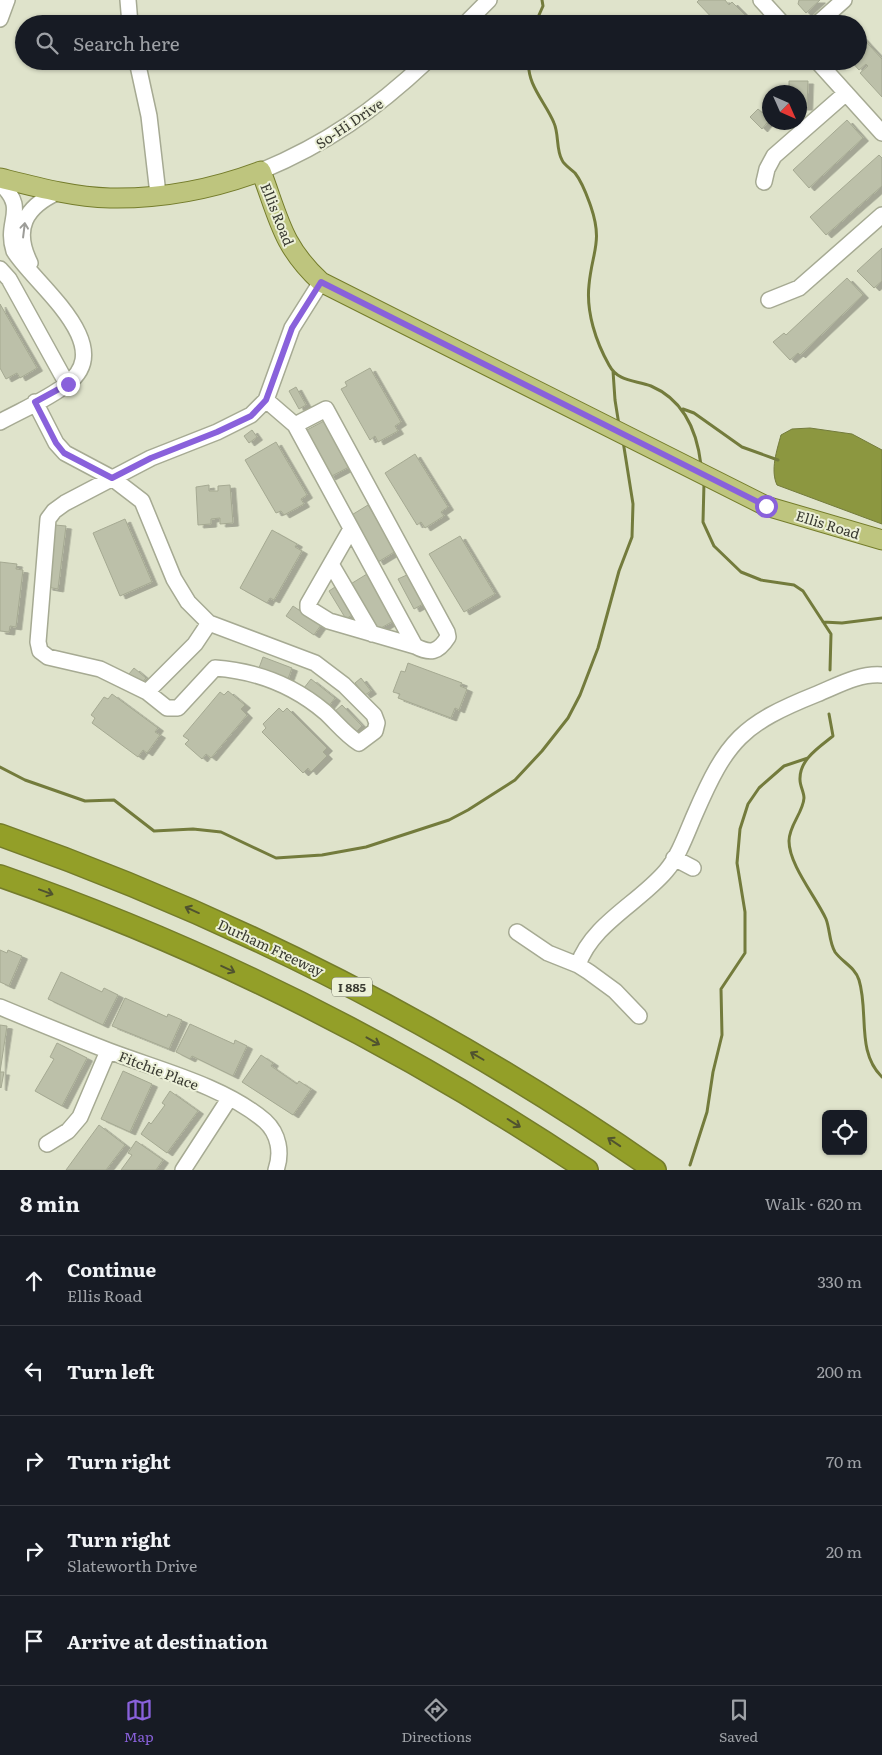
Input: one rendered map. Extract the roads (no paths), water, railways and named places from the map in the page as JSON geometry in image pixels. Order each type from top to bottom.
[{"type":"highway","name":"Durham Freeway","points":[[0,835],[80,864],[185,907],[336,978],[484,1060],[579,1119],[655,1170]]},
{"type":"highway","name":"I 885","points":[[0,876],[169,942],[319,1012],[465,1093],[587,1170]]},
{"type":"main road","name":"Ellis Road","points":[[0,178],[58,192],[110,198],[216,186],[260,171],[273,209],[291,250],[302,264],[321,282],[766,506],[882,540]]},
{"type":"street","points":[[0,19],[6,0]]},
{"type":"street","points":[[128,0],[129,15]]},
{"type":"street","points":[[475,15],[490,0]]},
{"type":"street","points":[[760,0],[774,15]]},
{"type":"street","points":[[827,15],[844,0]]},
{"type":"street","points":[[139,70],[149,116],[158,194]]},
{"type":"street","name":"So-Hi Drive","points":[[260,171],[303,153],[350,125],[391,94],[417,70]]},
{"type":"street","points":[[825,70],[882,134]]},
{"type":"street","points":[[764,182],[767,169],[774,156],[846,93]]},
{"type":"street","points":[[0,183],[9,191],[14,201],[16,213],[6,246],[36,276],[79,331],[84,349],[78,374],[68,384],[0,422]]},
{"type":"street","points":[[36,276],[25,252],[24,226],[33,206],[58,192]]},
{"type":"street","points":[[769,300],[799,288],[882,215]]},
{"type":"street","points":[[0,269],[10,279],[68,384]]},
{"type":"street","points":[[35,402],[56,443],[64,453],[112,478],[142,502],[174,579],[188,602],[209,623],[315,664],[344,685],[374,715],[377,723],[375,731],[359,743],[314,703],[289,686],[243,670],[215,668],[178,708],[167,708],[147,692],[100,669],[48,657],[40,651],[38,642],[48,519],[54,511],[65,503],[112,478],[151,458],[217,432],[251,416],[266,400],[292,328],[321,282]]},
{"type":"street","points":[[266,400],[295,425],[415,646]]},
{"type":"street","points":[[295,425],[326,409],[447,632],[448,637],[437,649],[427,652],[415,646],[329,621],[308,608],[308,604],[352,528]]},
{"type":"street","points":[[331,564],[372,634]]},
{"type":"street","points":[[147,692],[195,644],[209,623]]},
{"type":"street","points":[[578,964],[590,943],[666,870],[674,858],[720,760],[731,745],[748,729],[772,714],[843,683],[860,677],[882,675]]},
{"type":"street","points":[[674,858],[693,868]]},
{"type":"street","points":[[517,932],[560,960],[578,964],[615,991],[639,1016]]},
{"type":"street","name":"Fitchie Place","points":[[0,1007],[108,1051],[202,1086],[229,1099],[266,1122],[276,1135],[279,1148],[276,1170]]},
{"type":"street","points":[[48,1144],[68,1131],[80,1116],[108,1051]]},
{"type":"street","points":[[183,1170],[229,1099]]},
{"type":"waterway","points":[[539,15],[543,6],[542,0]]},
{"type":"waterway","points":[[529,70],[533,85],[556,127],[560,156],[564,164],[575,173],[580,181],[588,198],[594,219],[596,247],[588,295],[593,326],[600,347],[609,365],[617,375],[627,380],[651,386],[672,399],[680,408],[692,429],[701,465]]},
{"type":"waterway","points":[[613,371],[619,425]]},
{"type":"waterway","points":[[683,409],[694,413],[742,447],[778,460]]},
{"type":"waterway","points":[[0,767],[25,780],[85,801],[114,800],[154,831],[193,829],[221,832],[276,858],[322,855],[366,847],[449,820],[515,780],[542,751],[568,718],[580,695],[598,648],[619,571],[632,537],[633,504],[623,441]]},
{"type":"waterway","points":[[704,483],[703,522],[714,546],[741,572],[761,580],[794,585],[803,591],[831,634],[830,670]]},
{"type":"waterway","points":[[823,622],[842,623],[882,618]]},
{"type":"waterway","points":[[829,714],[833,736],[810,755],[803,766],[800,782],[804,798],[790,835],[790,850],[798,870],[826,919],[835,952],[857,975],[862,992],[866,1044],[874,1067],[882,1077]]},
{"type":"waterway","points":[[690,1165],[707,1112],[713,1072],[722,1035],[721,989],[745,953],[745,912],[737,863],[740,829],[748,804],[759,788],[784,766],[808,758]]}]
